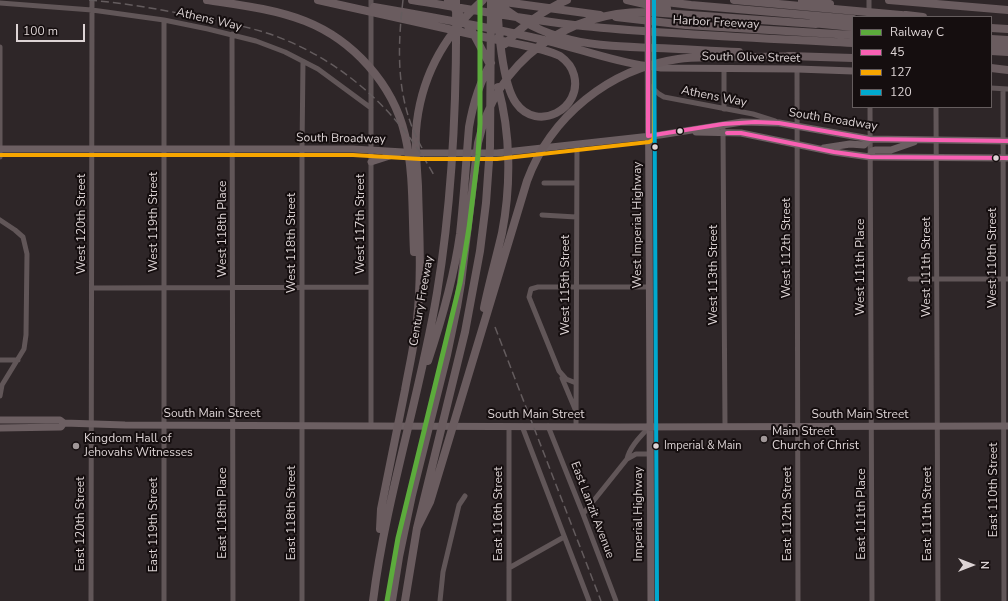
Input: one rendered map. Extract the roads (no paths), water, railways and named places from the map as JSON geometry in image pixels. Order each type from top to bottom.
[{"type":"highway","points":[[207,0],[293,17],[325,30],[348,46],[377,76],[394,104],[406,138],[414,180]]},
{"type":"highway","points":[[318,0],[534,48],[557,55],[568,64],[573,73],[575,86],[572,99],[563,110],[550,116],[540,117],[527,113],[517,104],[511,95],[509,86],[500,39],[496,0]]},
{"type":"highway","points":[[331,0],[475,25],[550,41],[615,59],[649,66]]},
{"type":"highway","name":"Harbor Freeway","points":[[412,0],[525,18],[594,27],[852,43]]},
{"type":"highway","points":[[448,0],[466,23],[481,47],[494,75],[502,104],[506,133],[508,174],[506,204],[500,240],[484,307],[480,337]]},
{"type":"highway","name":"Century Freeway","points":[[373,601],[380,550],[415,402],[437,293],[451,177],[456,78],[459,62],[456,0]]},
{"type":"highway","points":[[459,62],[462,0]]},
{"type":"highway","points":[[380,550],[381,509],[410,365],[414,320],[414,180],[417,120],[424,89],[437,56],[452,32],[483,0]]},
{"type":"highway","points":[[405,601],[417,528],[449,402],[471,303],[480,244],[488,180],[491,118],[490,0],[686,25],[852,36]]},
{"type":"highway","points":[[496,0],[514,15],[536,27],[564,38],[589,44],[852,58]]},
{"type":"highway","points":[[415,402],[443,317],[453,274],[460,234],[469,133],[477,94],[487,70],[504,45],[523,26],[544,11],[567,0]]},
{"type":"highway","points":[[626,0],[672,10],[816,24]]},
{"type":"highway","points":[[649,0],[852,19]]},
{"type":"highway","points":[[734,0],[912,16]]},
{"type":"highway","points":[[802,0],[912,16]]},
{"type":"highway","points":[[889,0],[935,2],[1008,10]]},
{"type":"highway","points":[[392,601],[412,495],[447,355],[457,307],[478,143],[483,123],[490,105],[506,80],[525,58],[550,39],[574,26],[608,15],[649,12],[852,27]]},
{"type":"highway","points":[[992,23],[1008,24]]},
{"type":"highway","points":[[992,28],[1008,29]]},
{"type":"highway","points":[[992,39],[1008,40]]},
{"type":"highway","points":[[992,44],[1008,46]]},
{"type":"highway","points":[[992,51],[1008,52]]},
{"type":"highway","points":[[417,528],[430,502],[448,447],[527,181],[542,149],[554,132],[570,112],[586,98],[620,76],[638,68],[658,62],[699,57],[794,56]]},
{"type":"highway","points":[[992,67],[1008,65]]},
{"type":"highway","points":[[992,67],[1008,70]]},
{"type":"main road","name":"West Imperial Highway","points":[[649,0],[648,136],[650,426]]},
{"type":"main road","name":"South Olive Street","points":[[649,66],[661,68],[852,71]]},
{"type":"main road","name":"South Broadway","points":[[0,148],[371,149],[420,153],[497,153],[648,136],[742,122],[779,123],[870,139],[1005,141]]},
{"type":"main road","name":"South Broadway","points":[[679,132],[747,134],[796,145],[870,157],[936,159],[1005,158]]},
{"type":"main road","points":[[813,148],[829,148],[850,144],[864,145],[870,139]]},
{"type":"main road","points":[[870,157],[875,150],[891,150],[924,140]]},
{"type":"main road","points":[[371,162],[381,157],[403,151]]},
{"type":"main road","name":"South Main Street","points":[[0,420],[60,420],[64,422],[163,425],[302,424],[576,427],[1006,426]]},
{"type":"main road","name":"South Main Street","points":[[0,428],[61,427],[64,422]]},
{"type":"main road","name":"Imperial Highway","points":[[650,426],[651,601]]},
{"type":"street","name":"West 120th Street","points":[[92,0],[92,423]]},
{"type":"street","name":"West 117th Street","points":[[370,0],[371,425]]},
{"type":"street","points":[[868,0],[869,16]]},
{"type":"street","name":"Athens Way","points":[[0,3],[92,10],[164,20],[232,34],[256,41],[303,61],[328,76],[371,108]]},
{"type":"street","name":"West 119th Street","points":[[163,425],[164,20]]},
{"type":"street","name":"West 118th Place","points":[[232,34],[233,425]]},
{"type":"street","points":[[0,47],[0,157]]},
{"type":"street","name":"West 118th Street","points":[[302,424],[303,61]]},
{"type":"street","points":[[724,68],[724,108]]},
{"type":"street","name":"West 112th Street","points":[[797,69],[798,127],[796,145],[798,426]]},
{"type":"street","name":"Athens Way","points":[[649,85],[658,94],[664,97],[753,114],[779,123]]},
{"type":"street","points":[[992,88],[1005,89]]},
{"type":"street","name":"West 110th Street","points":[[1005,89],[1006,426]]},
{"type":"street","name":"West 111th Place","points":[[870,108],[872,426]]},
{"type":"street","name":"West 111th Street","points":[[936,108],[938,426]]},
{"type":"street","name":"West 113th Street","points":[[723,124],[725,426]]},
{"type":"street","name":"West 115th Street","points":[[576,427],[577,144]]},
{"type":"street","points":[[544,183],[576,183]]},
{"type":"street","points":[[542,215],[576,217]]},
{"type":"street","points":[[0,220],[15,230],[23,238],[27,254],[26,335],[24,349],[2,385],[0,396]]},
{"type":"street","points":[[910,279],[1006,279]]},
{"type":"street","points":[[92,288],[233,288],[302,286],[370,287]]},
{"type":"street","points":[[576,411],[529,297],[531,289],[538,287],[649,286]]},
{"type":"street","points":[[0,360],[18,360]]},
{"type":"street","points":[[559,371],[566,379],[576,383]]},
{"type":"street","name":"East 120th Street","points":[[91,601],[92,423]]},
{"type":"street","name":"East 118th Street","points":[[302,424],[302,601]]},
{"type":"street","name":"East 119th Street","points":[[163,425],[164,601]]},
{"type":"street","name":"East 118th Place","points":[[233,425],[233,601]]},
{"type":"street","name":"East 116th Street","points":[[509,426],[509,601]]},
{"type":"street","points":[[522,426],[589,601]]},
{"type":"street","name":"East Lanzit Avenue","points":[[548,426],[616,601]]},
{"type":"street","points":[[627,459],[628,452],[639,437],[650,426]]},
{"type":"street","name":"East 112th Street","points":[[798,426],[798,601]]},
{"type":"street","name":"East 111th Place","points":[[872,426],[872,601]]},
{"type":"street","name":"East 111th Street","points":[[938,426],[938,601]]},
{"type":"street","name":"East 110th Street","points":[[1004,601],[1006,426]]},
{"type":"street","points":[[583,514],[627,459],[636,454],[650,454]]},
{"type":"street","points":[[440,601],[442,572],[459,505],[465,496]]},
{"type":"street","points":[[510,568],[564,537]]},
{"type":"railway","points":[[89,0],[141,6],[222,22],[270,34],[296,45],[321,58],[366,90],[386,109],[404,130],[435,177]]},
{"type":"railway","points":[[403,0],[400,38],[400,76],[407,113],[413,131],[422,148]]},
{"type":"railway","points":[[495,327],[601,601]]},
{"type":"rail line","name":"C","points":[[387,601],[398,538],[460,283],[469,228],[478,155],[480,124],[480,0]]},
{"type":"place","name":"Main Street Church of Christ","points":[[764,439]]},
{"type":"place","name":"Kingdom Hall of Jehovahs Witnesses","points":[[76,446]]},
{"type":"place","name":"Imperial & Main","points":[[656,446]]}]
